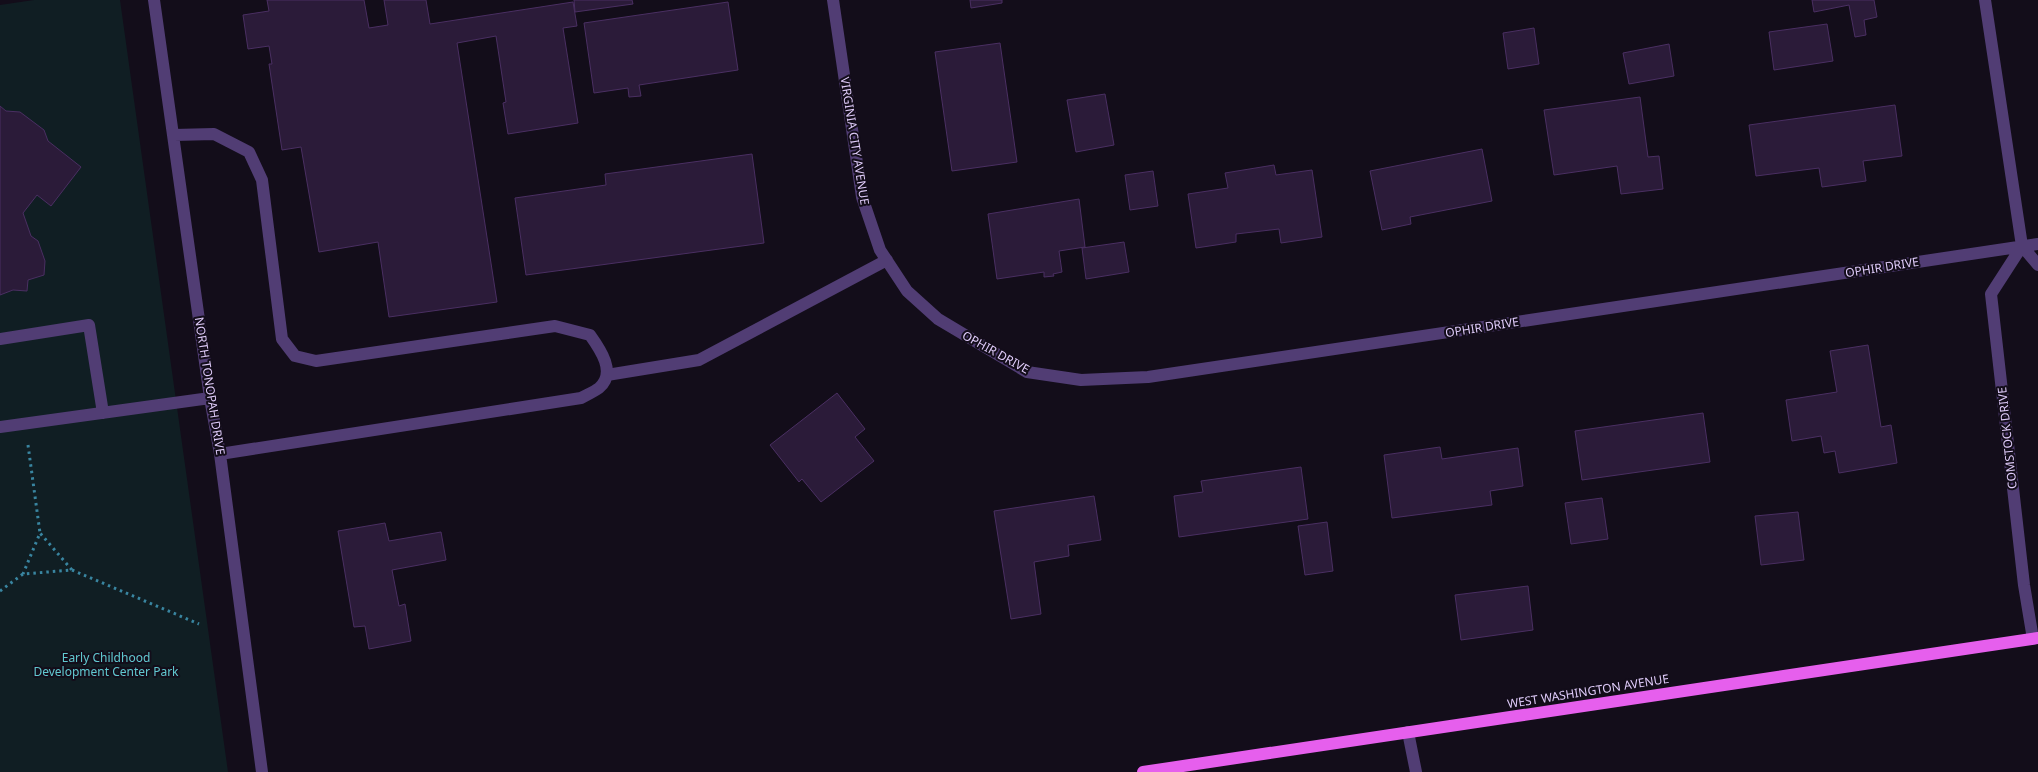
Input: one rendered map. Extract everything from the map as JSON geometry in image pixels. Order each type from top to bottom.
[{"type":"main road","name":"WEST WASHINGTON AVENUE","points":[[1143,772],[2035,638]]},
{"type":"street","name":"NORTH TONOPAH DRIVE","points":[[154,0],[210,398],[220,454],[262,772]]},
{"type":"street","name":"VIRGINIA CITY AVENUE","points":[[833,0],[862,197],[880,250],[886,260],[907,292],[938,319]]},
{"type":"street","points":[[1984,0],[2022,246],[2038,265]]},
{"type":"street","points":[[174,135],[214,134],[249,152],[262,180],[282,339],[295,356],[316,361],[555,326],[590,335],[605,356],[607,375],[599,388],[581,398],[220,454]]},
{"type":"street","name":"OPHIR DRIVE","points":[[938,319],[1027,372],[1081,380],[1148,377],[2038,244]]},
{"type":"street","name":"COMSTOCK DRIVE","points":[[2022,246],[1991,294],[2024,585],[2035,638]]},
{"type":"street","points":[[607,375],[700,360],[886,260]]},
{"type":"street","points":[[0,339],[89,325],[103,413]]},
{"type":"street","points":[[0,427],[210,398]]},
{"type":"street","points":[[1408,732],[1416,772]]},
{"type":"path","points":[[0,591],[23,574],[40,533],[26,424]]},
{"type":"path","points":[[40,533],[72,570],[199,624]]},
{"type":"path","points":[[23,574],[72,570]]},
{"type":"green space","name":"Early Childhood Development Center Park","points":[[34,0],[120,0],[228,772],[0,772],[0,5]]},
{"type":"building","points":[[267,0],[364,0],[369,28],[388,25],[384,0],[426,0],[430,24],[573,2],[577,26],[563,28],[578,123],[508,134],[503,103],[506,102],[496,36],[457,43],[497,302],[389,317],[378,242],[319,252],[301,147],[282,150],[269,64],[272,64],[269,46],[248,49],[243,15],[269,11]]},
{"type":"building","points":[[574,0],[632,0],[633,4],[575,12]]},
{"type":"building","points":[[970,0],[1002,0],[1002,3],[971,8]]},
{"type":"building","points":[[1812,0],[1874,0],[1877,17],[1864,20],[1866,35],[1855,37],[1849,5],[1814,12]]},
{"type":"building","points":[[728,2],[738,70],[639,85],[641,96],[629,97],[628,88],[594,93],[584,23]]},
{"type":"building","points":[[1827,24],[1833,61],[1774,70],[1769,32]]},
{"type":"building","points":[[1534,28],[1539,64],[1508,69],[1503,33]]},
{"type":"building","points":[[1000,43],[1017,162],[952,171],[935,52]]},
{"type":"building","points":[[1669,44],[1674,76],[1629,84],[1623,53]]},
{"type":"building","points":[[1105,94],[1114,145],[1076,152],[1067,100]]},
{"type":"building","points":[[1640,97],[1648,157],[1659,156],[1663,189],[1621,194],[1617,166],[1554,175],[1544,110]]},
{"type":"building","points":[[1895,105],[1902,156],[1863,161],[1866,181],[1822,187],[1819,168],[1756,176],[1749,125]]},
{"type":"building","points":[[0,106],[6,111],[20,112],[44,130],[48,141],[81,167],[51,206],[37,195],[23,213],[31,236],[38,241],[45,261],[44,275],[28,280],[27,291],[13,290],[0,295]]},
{"type":"building","points":[[1482,149],[1492,201],[1410,217],[1411,224],[1382,230],[1370,171]]},
{"type":"building","points":[[752,154],[764,243],[526,275],[515,198],[606,185],[605,174]]},
{"type":"building","points":[[1274,165],[1276,175],[1312,170],[1322,237],[1281,243],[1279,229],[1236,234],[1236,242],[1196,248],[1188,194],[1228,188],[1225,173]]},
{"type":"building","points":[[1153,171],[1158,206],[1130,210],[1125,175]]},
{"type":"building","points":[[1079,199],[1085,247],[1059,251],[1062,272],[1053,274],[1054,276],[1044,277],[1044,272],[997,279],[988,214]]},
{"type":"building","points":[[1124,242],[1129,272],[1086,279],[1082,248]]},
{"type":"building","points":[[1868,345],[1881,427],[1891,425],[1897,463],[1839,473],[1835,451],[1824,453],[1821,436],[1792,441],[1786,400],[1837,392],[1830,351]]},
{"type":"building","points":[[837,393],[865,429],[855,437],[874,461],[821,502],[802,479],[799,482],[770,445]]},
{"type":"building","points":[[1703,413],[1710,462],[1582,480],[1575,431]]},
{"type":"building","points":[[1440,447],[1442,459],[1518,448],[1523,486],[1490,491],[1492,505],[1392,518],[1384,455]]},
{"type":"building","points":[[1301,467],[1308,519],[1179,537],[1174,496],[1203,492],[1201,481]]},
{"type":"building","points":[[1094,496],[1101,540],[1068,545],[1069,556],[1034,562],[1041,614],[1011,619],[994,511]]},
{"type":"building","points":[[1602,498],[1608,539],[1571,544],[1565,503]]},
{"type":"building","points":[[1798,512],[1804,560],[1761,565],[1755,516]]},
{"type":"building","points":[[1327,522],[1333,571],[1305,575],[1298,526]]},
{"type":"building","points":[[385,523],[389,541],[441,532],[446,560],[392,570],[399,606],[405,604],[411,641],[369,649],[365,626],[354,627],[338,531]]},
{"type":"building","points":[[1528,586],[1533,630],[1461,640],[1455,595]]}]
